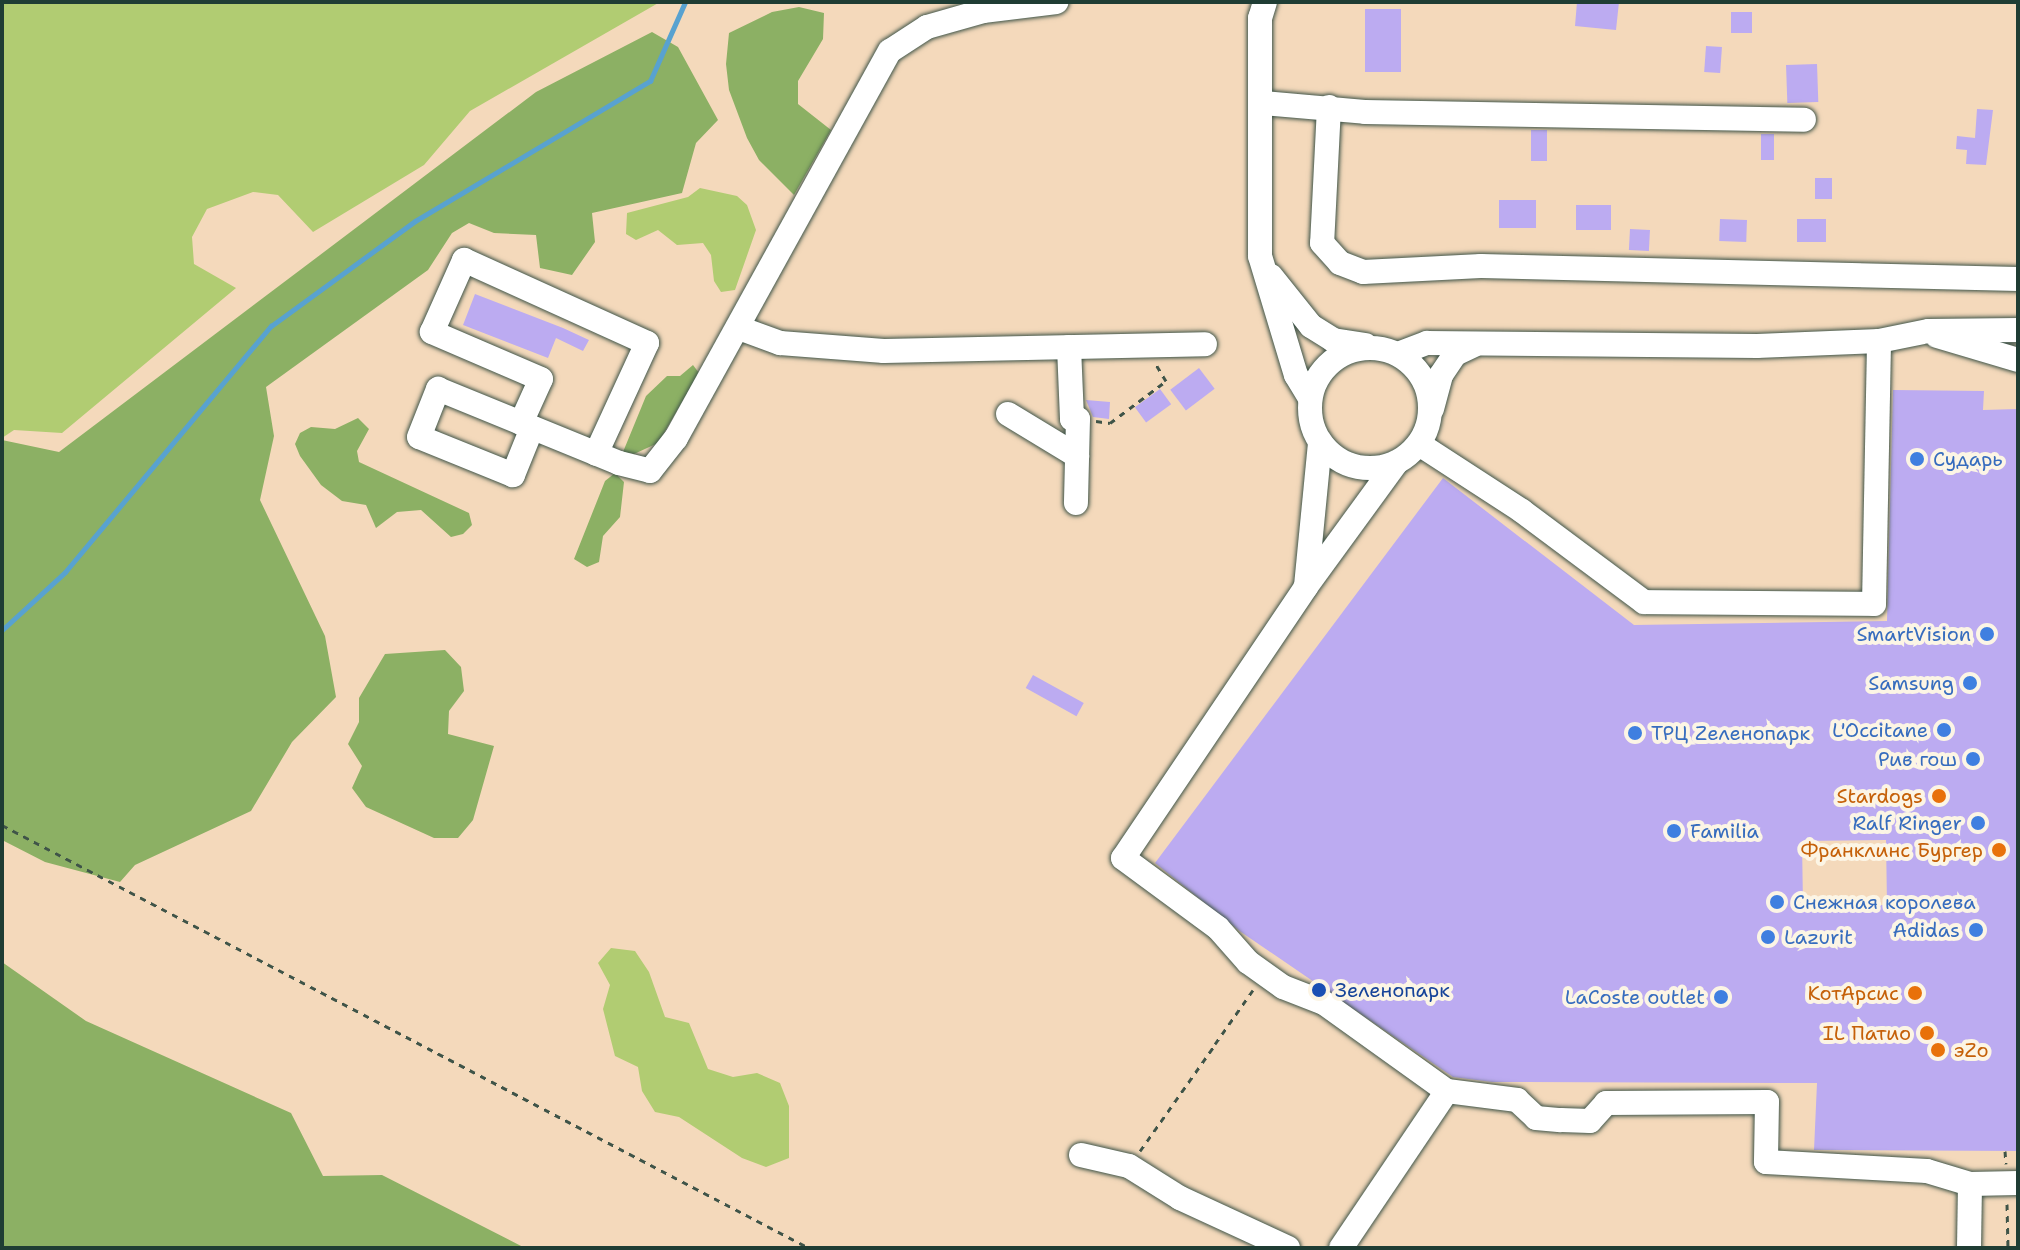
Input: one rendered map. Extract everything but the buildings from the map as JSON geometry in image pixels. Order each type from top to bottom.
[{"type":"street","points":[[596,454],[647,343],[464,260],[432,332],[541,379],[527,425],[596,454],[650,471],[676,438],[739,328],[890,51],[941,23],[983,11],[1056,2]]},
{"type":"street","points":[[1265,2],[1260,18],[1263,103],[1260,256],[1296,375],[1310,398]]},
{"type":"street","points":[[1263,103],[1804,120]]},
{"type":"street","points":[[1329,107],[1322,243],[1340,263],[1363,272],[1481,266],[2018,279]]},
{"type":"street","points":[[1260,256],[1283,296],[1311,326],[1333,340],[1387,350],[1417,369],[1429,391],[1430,415]]},
{"type":"street","points":[[739,328],[780,343],[884,351],[1205,344]]},
{"type":"street","points":[[1306,587],[1320,442],[1311,421],[1310,398],[1317,377],[1333,360],[1353,349],[1387,350],[1427,343],[1742,346],[1879,341],[1928,331],[2018,330]]},
{"type":"street","points":[[1928,331],[1950,344],[2018,360]]},
{"type":"street","points":[[1419,444],[1512,504],[1644,602],[1874,604],[1879,341]]},
{"type":"street","points":[[1474,345],[1455,354],[1441,375],[1419,444],[1397,462],[1306,587],[1123,858],[1218,928],[1248,962],[1283,987],[1324,1003],[1447,1091],[1517,1100],[1536,1118],[1590,1121],[1606,1103],[1767,1102],[1766,1162],[1927,1171],[1970,1184],[2012,1183]]},
{"type":"street","points":[[1069,347],[1072,419],[1078,419],[1076,503]]},
{"type":"street","points":[[1008,414],[1077,456]]},
{"type":"street","points":[[1320,442],[1355,467],[1376,468],[1397,462]]},
{"type":"street","points":[[1341,1248],[1447,1091]]},
{"type":"street","points":[[1081,1155],[1129,1166],[1180,1198],[1288,1248]]},
{"type":"street","points":[[1969,1248],[1970,1184]]},
{"type":"path","points":[[1078,419],[1110,423],[1166,381],[1153,360],[1145,360]]},
{"type":"path","points":[[2,825],[809,1248]]},
{"type":"path","points":[[1129,1166],[1255,989]]},
{"type":"path","points":[[2008,1248],[2012,1183]]},
{"type":"green space","points":[[2,2],[660,2],[470,111],[424,165],[313,232],[278,195],[253,192],[207,209],[192,237],[194,264],[236,288],[62,433],[14,430],[2,438]]},
{"type":"green space","points":[[799,7],[824,13],[823,39],[798,81],[798,104],[831,130],[794,195],[759,160],[747,138],[729,90],[726,64],[729,33],[772,12]]},
{"type":"green space","points":[[652,32],[678,47],[718,120],[696,143],[682,193],[592,213],[595,242],[572,275],[540,268],[536,235],[494,233],[469,223],[452,233],[428,270],[266,387],[274,436],[260,500],[325,636],[336,697],[292,742],[251,811],[135,865],[120,882],[45,862],[2,840],[2,440],[59,452],[536,92]]},
{"type":"green space","points":[[700,188],[737,196],[747,205],[756,230],[735,290],[721,292],[714,281],[711,255],[703,243],[677,245],[658,230],[636,240],[626,234],[627,213],[688,197]]},
{"type":"green space","points":[[693,365],[699,373],[658,443],[634,454],[623,452],[646,396],[667,376],[680,376]]},
{"type":"green space","points":[[358,418],[369,429],[357,451],[359,462],[469,513],[472,525],[463,534],[451,537],[421,510],[397,512],[376,528],[366,505],[342,501],[321,485],[295,444],[300,433],[311,427],[335,429]]},
{"type":"green space","points":[[615,473],[624,482],[620,517],[603,536],[599,562],[587,567],[574,559],[605,481]]},
{"type":"green space","points":[[445,650],[461,667],[464,691],[449,711],[448,734],[494,746],[473,820],[458,838],[434,838],[366,807],[352,788],[362,766],[348,744],[359,722],[359,698],[385,654]]},
{"type":"green space","points":[[611,948],[635,951],[649,972],[665,1017],[689,1023],[708,1069],[733,1077],[757,1073],[780,1083],[789,1106],[789,1158],[766,1167],[742,1158],[679,1117],[655,1112],[642,1091],[638,1067],[615,1056],[603,1009],[610,985],[598,963]]},
{"type":"green space","points":[[2,962],[86,1021],[291,1113],[323,1176],[382,1175],[525,1248],[2,1248]]},
{"type":"waterway","points":[[2,630],[65,572],[271,326],[415,221],[650,81],[685,2]]},
{"type":"place","name":"Сударь","points":[[1917,459]]},
{"type":"place","name":"SmartVision","points":[[1987,634]]},
{"type":"place","name":"Samsung","points":[[1970,683]]},
{"type":"place","name":"L'Occitane","points":[[1944,730]]},
{"type":"place","name":"ТРЦ Zеленопарк","points":[[1635,733]]},
{"type":"place","name":"Рив гош","points":[[1973,759]]},
{"type":"place","name":"Stardogs","points":[[1939,796]]},
{"type":"place","name":"Ralf Ringer","points":[[1978,823]]},
{"type":"place","name":"Familia","points":[[1674,831]]},
{"type":"place","name":"Франклинс Бургер","points":[[1999,850]]},
{"type":"place","name":"Снежная королева","points":[[1777,902]]},
{"type":"place","name":"Adidas","points":[[1976,930]]},
{"type":"place","name":"Lazurit","points":[[1768,937]]},
{"type":"place","name":"Зеленопарк","points":[[1319,990]]},
{"type":"place","name":"КотАрсис","points":[[1915,993]]},
{"type":"place","name":"LaCoste outlet","points":[[1721,997]]},
{"type":"place","name":"IL Патио","points":[[1927,1033]]},
{"type":"place","name":"эZо","points":[[1938,1050]]}]
